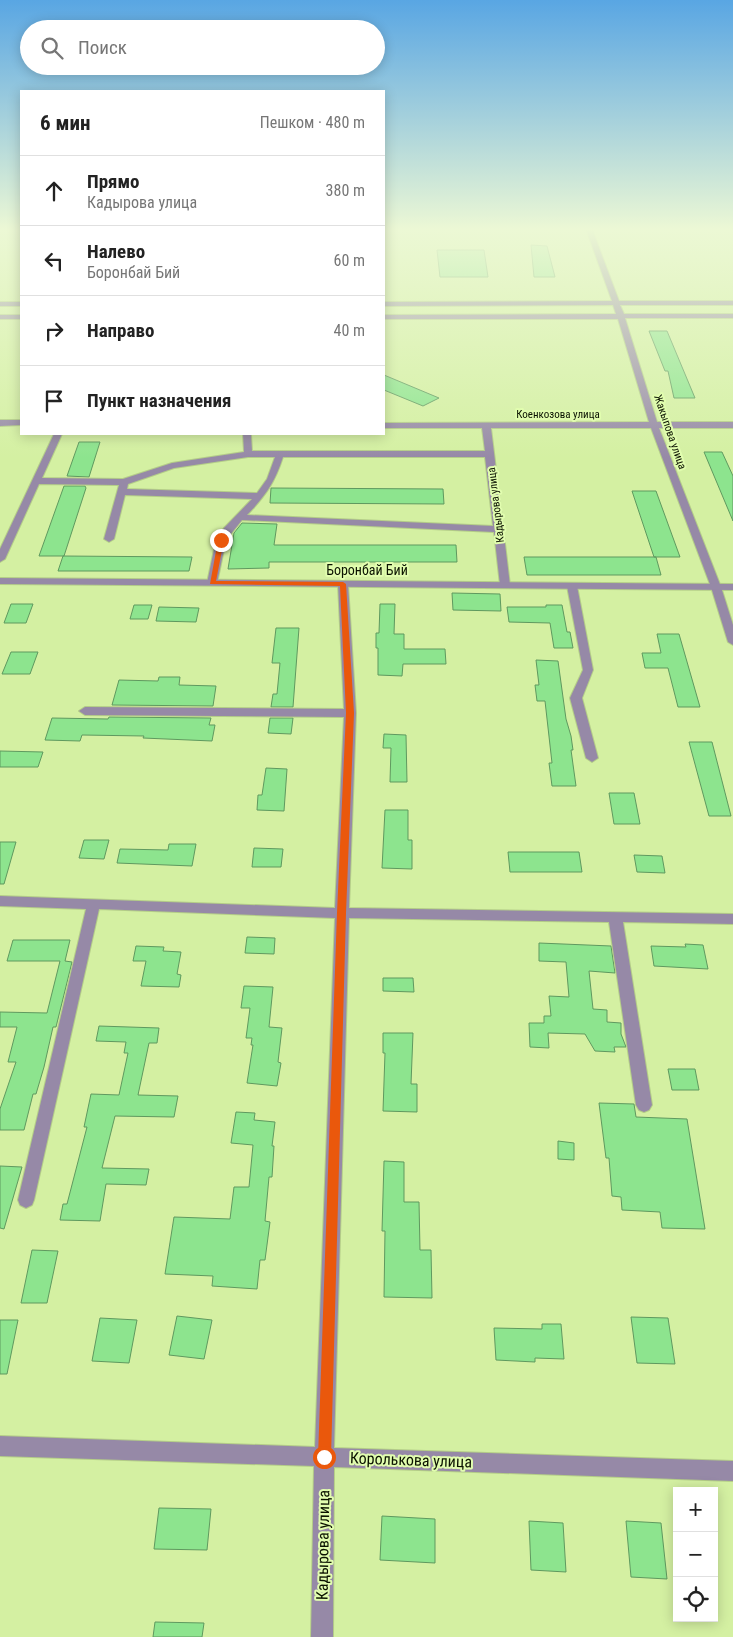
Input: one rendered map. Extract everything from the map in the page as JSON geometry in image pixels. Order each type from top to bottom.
[{"type":"street","name":"Жакыпова улица","points":[[616,305],[621,317],[654,425],[716,587],[733,642]]},
{"type":"street","points":[[385,317],[733,316]]},
{"type":"street","points":[[0,317],[20,317]]},
{"type":"street","points":[[0,423],[20,423]]},
{"type":"street","name":"Коенкозова улица","points":[[385,424],[733,425]]},
{"type":"street","name":"Кадырова улица","points":[[486,425],[500,529],[505,585]]},
{"type":"street","points":[[0,559],[58,435]]},
{"type":"street","points":[[247,435],[248,454]]},
{"type":"street","points":[[109,539],[123,487],[139,475],[172,466],[248,454],[490,454]]},
{"type":"street","points":[[212,583],[221,540],[227,530],[260,496],[271,479],[280,454]]},
{"type":"street","points":[[36,481],[260,496]]},
{"type":"street","points":[[240,518],[500,529]]},
{"type":"street","name":"Боронбай Бий","points":[[0,581],[733,587]]},
{"type":"street","name":"Кадырова улица","points":[[322,1637],[324,1457],[350,713],[343,584]]},
{"type":"street","points":[[572,586],[588,670],[576,698],[592,758]]},
{"type":"street","points":[[84,711],[350,713]]},
{"type":"street","points":[[0,901],[342,913],[733,919]]},
{"type":"street","points":[[26,1200],[94,904]]},
{"type":"street","points":[[615,917],[644,1105]]},
{"type":"street","name":"Королькова улица","points":[[0,1446],[733,1471]]},
{"type":"building","points":[[649,331],[667,331],[695,398],[674,398],[668,371],[665,371]]},
{"type":"building","points":[[385,375],[439,398],[423,406],[385,390]]},
{"type":"building","points":[[79,442],[100,442],[89,477],[67,476]]},
{"type":"building","points":[[704,452],[722,452],[733,476],[733,521]]},
{"type":"building","points":[[64,486],[85,486],[86,488],[64,556],[39,556]]},
{"type":"building","points":[[271,488],[443,489],[444,504],[270,503]]},
{"type":"building","points":[[632,491],[656,491],[680,557],[654,557]]},
{"type":"building","points":[[242,523],[277,524],[274,545],[456,545],[457,562],[269,562],[269,568],[228,569],[234,533]]},
{"type":"building","points":[[63,556],[192,557],[189,571],[58,571]]},
{"type":"building","points":[[524,557],[656,557],[661,575],[527,575]]},
{"type":"building","points":[[452,593],[500,594],[501,611],[453,610]]},
{"type":"building","points":[[11,604],[33,604],[26,623],[4,623]]},
{"type":"building","points":[[380,604],[395,604],[394,634],[404,634],[404,649],[445,649],[446,664],[403,664],[402,676],[378,675],[376,633],[379,633]]},
{"type":"building","points":[[134,605],[152,605],[148,619],[130,619]]},
{"type":"building","points":[[546,605],[562,605],[567,632],[570,632],[573,648],[554,648],[550,623],[509,622],[507,607],[546,607]]},
{"type":"building","points":[[159,607],[199,608],[196,622],[156,621]]},
{"type":"building","points":[[276,628],[299,628],[293,707],[271,707],[273,694],[277,694],[280,663],[272,663]]},
{"type":"building","points":[[657,634],[679,634],[700,707],[678,707],[668,668],[645,668],[642,653],[661,653]]},
{"type":"building","points":[[11,652],[38,652],[30,674],[2,674]]},
{"type":"building","points":[[536,660],[558,661],[566,719],[571,736],[576,786],[552,786],[549,763],[552,763],[545,701],[537,701],[535,685],[539,685]]},
{"type":"building","points":[[159,677],[180,677],[179,685],[216,686],[213,706],[112,705],[119,680],[158,681]]},
{"type":"building","points":[[109,717],[211,718],[209,725],[215,725],[212,741],[143,738],[144,736],[82,735],[80,741],[45,740],[52,718],[108,719]]},
{"type":"building","points":[[270,718],[293,718],[291,734],[268,733]]},
{"type":"building","points":[[384,734],[406,735],[407,782],[390,782],[391,748],[383,748]]},
{"type":"building","points":[[689,742],[712,742],[731,816],[709,816]]},
{"type":"building","points":[[0,751],[43,752],[38,767],[0,767]]},
{"type":"building","points":[[266,768],[287,769],[284,811],[257,810],[258,795],[262,795]]},
{"type":"building","points":[[609,793],[634,793],[640,824],[614,824]]},
{"type":"building","points":[[385,810],[408,810],[408,840],[412,840],[412,869],[382,868]]},
{"type":"building","points":[[84,840],[109,840],[104,859],[79,858]]},
{"type":"building","points":[[0,842],[16,842],[4,884],[0,884]]},
{"type":"building","points":[[169,844],[196,844],[192,866],[117,863],[120,849],[168,850]]},
{"type":"building","points":[[254,848],[283,849],[281,867],[252,867]]},
{"type":"building","points":[[508,852],[579,852],[582,872],[510,872]]},
{"type":"building","points":[[634,855],[662,856],[665,873],[637,872]]},
{"type":"building","points":[[247,937],[275,938],[274,954],[245,953]]},
{"type":"building","points":[[13,940],[70,940],[65,961],[72,962],[56,1027],[53,1027],[44,1067],[36,1094],[33,1094],[24,1130],[0,1130],[0,1109],[16,1062],[8,1062],[17,1027],[0,1027],[0,1012],[47,1013],[60,961],[7,961]]},
{"type":"building","points":[[539,943],[611,946],[615,973],[589,971],[593,1009],[607,1010],[607,1022],[621,1023],[621,1034],[626,1047],[614,1047],[615,1052],[595,1051],[585,1034],[548,1033],[549,1048],[530,1047],[529,1023],[544,1023],[544,1016],[551,1016],[549,996],[569,997],[566,962],[539,961]]},
{"type":"building","points":[[685,944],[703,945],[708,969],[654,966],[651,946],[686,947]]},
{"type":"building","points":[[136,946],[164,947],[163,951],[181,952],[177,974],[181,975],[179,987],[141,986],[146,961],[133,961]]},
{"type":"building","points":[[383,978],[413,978],[414,992],[383,991]]},
{"type":"building","points":[[244,986],[273,987],[269,1027],[282,1028],[278,1062],[281,1063],[277,1086],[247,1083],[253,1045],[251,1045],[252,1038],[246,1038],[250,1008],[241,1008]]},
{"type":"building","points":[[99,1026],[159,1028],[157,1043],[149,1043],[138,1095],[178,1096],[174,1117],[115,1116],[102,1168],[149,1169],[146,1185],[106,1184],[100,1221],[60,1220],[63,1204],[67,1204],[87,1127],[84,1127],[91,1094],[119,1095],[128,1053],[124,1053],[126,1042],[96,1041]]},
{"type":"building","points":[[383,1033],[413,1033],[411,1084],[417,1084],[417,1112],[383,1111],[385,1053],[383,1053]]},
{"type":"building","points":[[668,1069],[695,1069],[699,1090],[672,1090]]},
{"type":"building","points":[[599,1103],[634,1104],[636,1117],[687,1119],[705,1229],[662,1228],[660,1212],[622,1210],[621,1197],[612,1196],[609,1158],[606,1158]]},
{"type":"building","points":[[236,1112],[255,1113],[254,1120],[275,1122],[272,1146],[274,1146],[272,1177],[269,1177],[265,1221],[270,1222],[265,1260],[260,1260],[257,1289],[212,1286],[213,1276],[165,1274],[174,1217],[230,1219],[234,1187],[249,1187],[253,1145],[231,1143]]},
{"type":"building","points":[[558,1141],[574,1143],[574,1160],[558,1159]]},
{"type":"building","points":[[384,1161],[404,1162],[404,1202],[419,1202],[420,1250],[431,1250],[432,1298],[384,1297],[385,1231],[382,1231]]},
{"type":"building","points":[[0,1166],[22,1167],[4,1229],[0,1228]]},
{"type":"building","points":[[32,1250],[58,1251],[47,1303],[21,1303]]},
{"type":"building","points":[[177,1316],[212,1320],[204,1359],[169,1355]]},
{"type":"building","points":[[631,1317],[668,1318],[675,1364],[637,1363]]},
{"type":"building","points":[[100,1318],[137,1320],[129,1363],[92,1361]]},
{"type":"building","points":[[0,1320],[18,1320],[7,1374],[0,1374]]},
{"type":"building","points":[[542,1324],[561,1324],[564,1359],[535,1358],[535,1362],[496,1360],[494,1328],[542,1329]]},
{"type":"building","points":[[159,1508],[211,1509],[207,1550],[154,1549]]},
{"type":"building","points":[[382,1516],[435,1519],[435,1563],[380,1560]]},
{"type":"building","points":[[529,1521],[563,1523],[566,1572],[531,1570]]},
{"type":"building","points":[[626,1521],[661,1523],[667,1579],[631,1577]]},
{"type":"building","points":[[155,1622],[204,1623],[202,1637],[153,1637]]},
{"type":"route","points":[[221,540],[212,583],[343,584],[350,713],[324,1457]]}]
